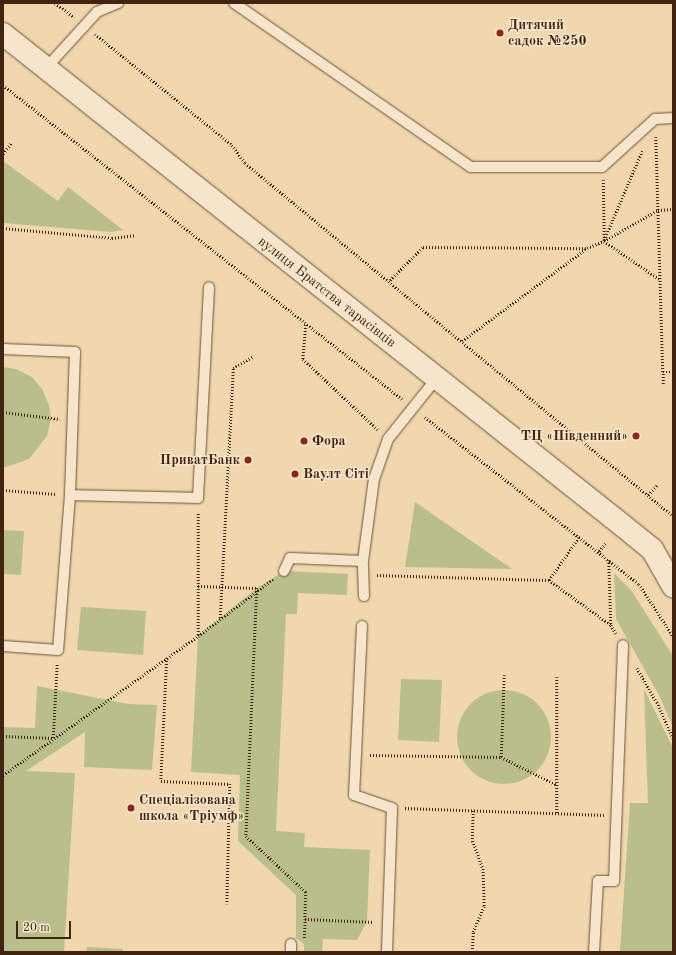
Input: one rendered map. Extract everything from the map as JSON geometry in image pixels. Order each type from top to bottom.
[{"type":"street","name":"вулиця Братства тарасівців","points":[[3,34],[652,550],[673,586]]},
{"type":"street","name":"вулиця Братства тарасівців","points":[[652,550],[673,555]]},
{"type":"lane","points":[[46,68],[97,12],[118,3]]},
{"type":"lane","points":[[234,3],[471,166],[602,167],[655,119],[673,118]]},
{"type":"lane","points":[[70,495],[198,498],[209,287]]},
{"type":"lane","points":[[3,349],[74,352],[70,495],[58,650],[3,646]]},
{"type":"lane","points":[[364,596],[363,561],[374,479],[388,439],[436,379]]},
{"type":"lane","points":[[284,571],[290,558],[363,561]]},
{"type":"lane","points":[[362,626],[354,796],[392,808],[387,952]]},
{"type":"lane","points":[[594,952],[598,881],[614,881],[623,645]]},
{"type":"path","points":[[55,3],[232,145],[245,163],[390,280],[673,516]]},
{"type":"path","points":[[3,85],[306,325],[639,584],[673,636]]},
{"type":"path","points":[[655,119],[663,384]]},
{"type":"path","points":[[3,154],[11,143]]},
{"type":"path","points":[[604,241],[643,148]]},
{"type":"path","points":[[602,167],[604,241]]},
{"type":"path","points":[[462,341],[587,248],[604,241],[658,210],[673,209]]},
{"type":"path","points":[[3,228],[112,238],[135,235]]},
{"type":"path","points":[[604,241],[660,279]]},
{"type":"path","points":[[390,280],[423,247],[587,248]]},
{"type":"path","points":[[306,325],[303,359],[388,439]]},
{"type":"path","points":[[220,618],[233,368],[254,356]]},
{"type":"path","points":[[663,372],[673,372]]},
{"type":"path","points":[[3,412],[72,419]]},
{"type":"path","points":[[648,495],[657,485]]},
{"type":"path","points":[[3,490],[70,495]]},
{"type":"path","points":[[198,498],[198,636]]},
{"type":"path","points":[[364,575],[549,580],[579,537]]},
{"type":"path","points":[[598,552],[606,543]]},
{"type":"path","points":[[609,560],[611,625]]},
{"type":"path","points":[[3,775],[198,636],[257,588],[284,571]]},
{"type":"path","points":[[198,586],[257,588]]},
{"type":"path","points":[[257,588],[246,836],[306,892],[305,919],[388,922]]},
{"type":"path","points":[[54,738],[58,650]]},
{"type":"path","points":[[167,658],[161,781],[230,784],[227,904]]},
{"type":"path","points":[[501,757],[504,675]]},
{"type":"path","points":[[557,677],[557,813]]},
{"type":"path","points":[[3,736],[54,738]]},
{"type":"path","points":[[355,755],[501,757],[558,786]]},
{"type":"path","points":[[392,808],[616,815]]},
{"type":"path","points":[[472,952],[473,932],[484,906],[482,870],[472,839],[473,810]]},
{"type":"green space","points":[[3,161],[58,201],[68,187],[123,230],[111,232],[3,223]]},
{"type":"green space","points":[[3,367],[16,369],[32,377],[42,389],[49,405],[51,419],[47,436],[29,459],[3,468]]},
{"type":"green space","points":[[415,502],[512,569],[405,567]]},
{"type":"green space","points":[[3,530],[24,531],[21,575],[3,574]]},
{"type":"green space","points":[[284,571],[348,574],[347,595],[298,593],[297,614],[286,614],[276,831],[305,833],[304,847],[370,850],[367,921],[357,940],[323,939],[322,952],[304,952],[304,944],[296,938],[296,895],[238,841],[240,775],[191,772],[198,636],[257,588]]},
{"type":"green space","points":[[614,573],[631,590],[673,656],[673,728],[660,697],[616,619]]},
{"type":"green space","points":[[81,607],[146,611],[143,655],[77,650]]},
{"type":"green space","points":[[401,679],[442,680],[439,742],[398,740]]},
{"type":"green space","points":[[37,686],[128,704],[157,705],[152,770],[84,767],[85,732],[26,771],[75,773],[64,952],[3,952],[3,727],[35,728]]},
{"type":"green space","points":[[644,689],[673,748],[673,952],[620,951],[630,803],[648,803]]},
{"type":"green space","points":[[504,690],[522,694],[537,704],[547,719],[551,737],[547,755],[537,770],[522,780],[504,784],[486,780],[471,770],[461,755],[457,737],[461,719],[471,704],[486,694]]},
{"type":"green space","points":[[87,947],[123,949],[123,952],[86,952]]},
{"type":"place","name":"Дитячий садок №250","points":[[500,33]]},
{"type":"place","name":"ТЦ «Південний»","points":[[636,436]]},
{"type":"place","name":"Фора","points":[[304,441]]},
{"type":"place","name":"ПриватБанк","points":[[248,460]]},
{"type":"place","name":"Ваулт Сіті","points":[[295,474]]},
{"type":"place","name":"Спеціалізована школа «Тріумф»","points":[[131,808]]}]
